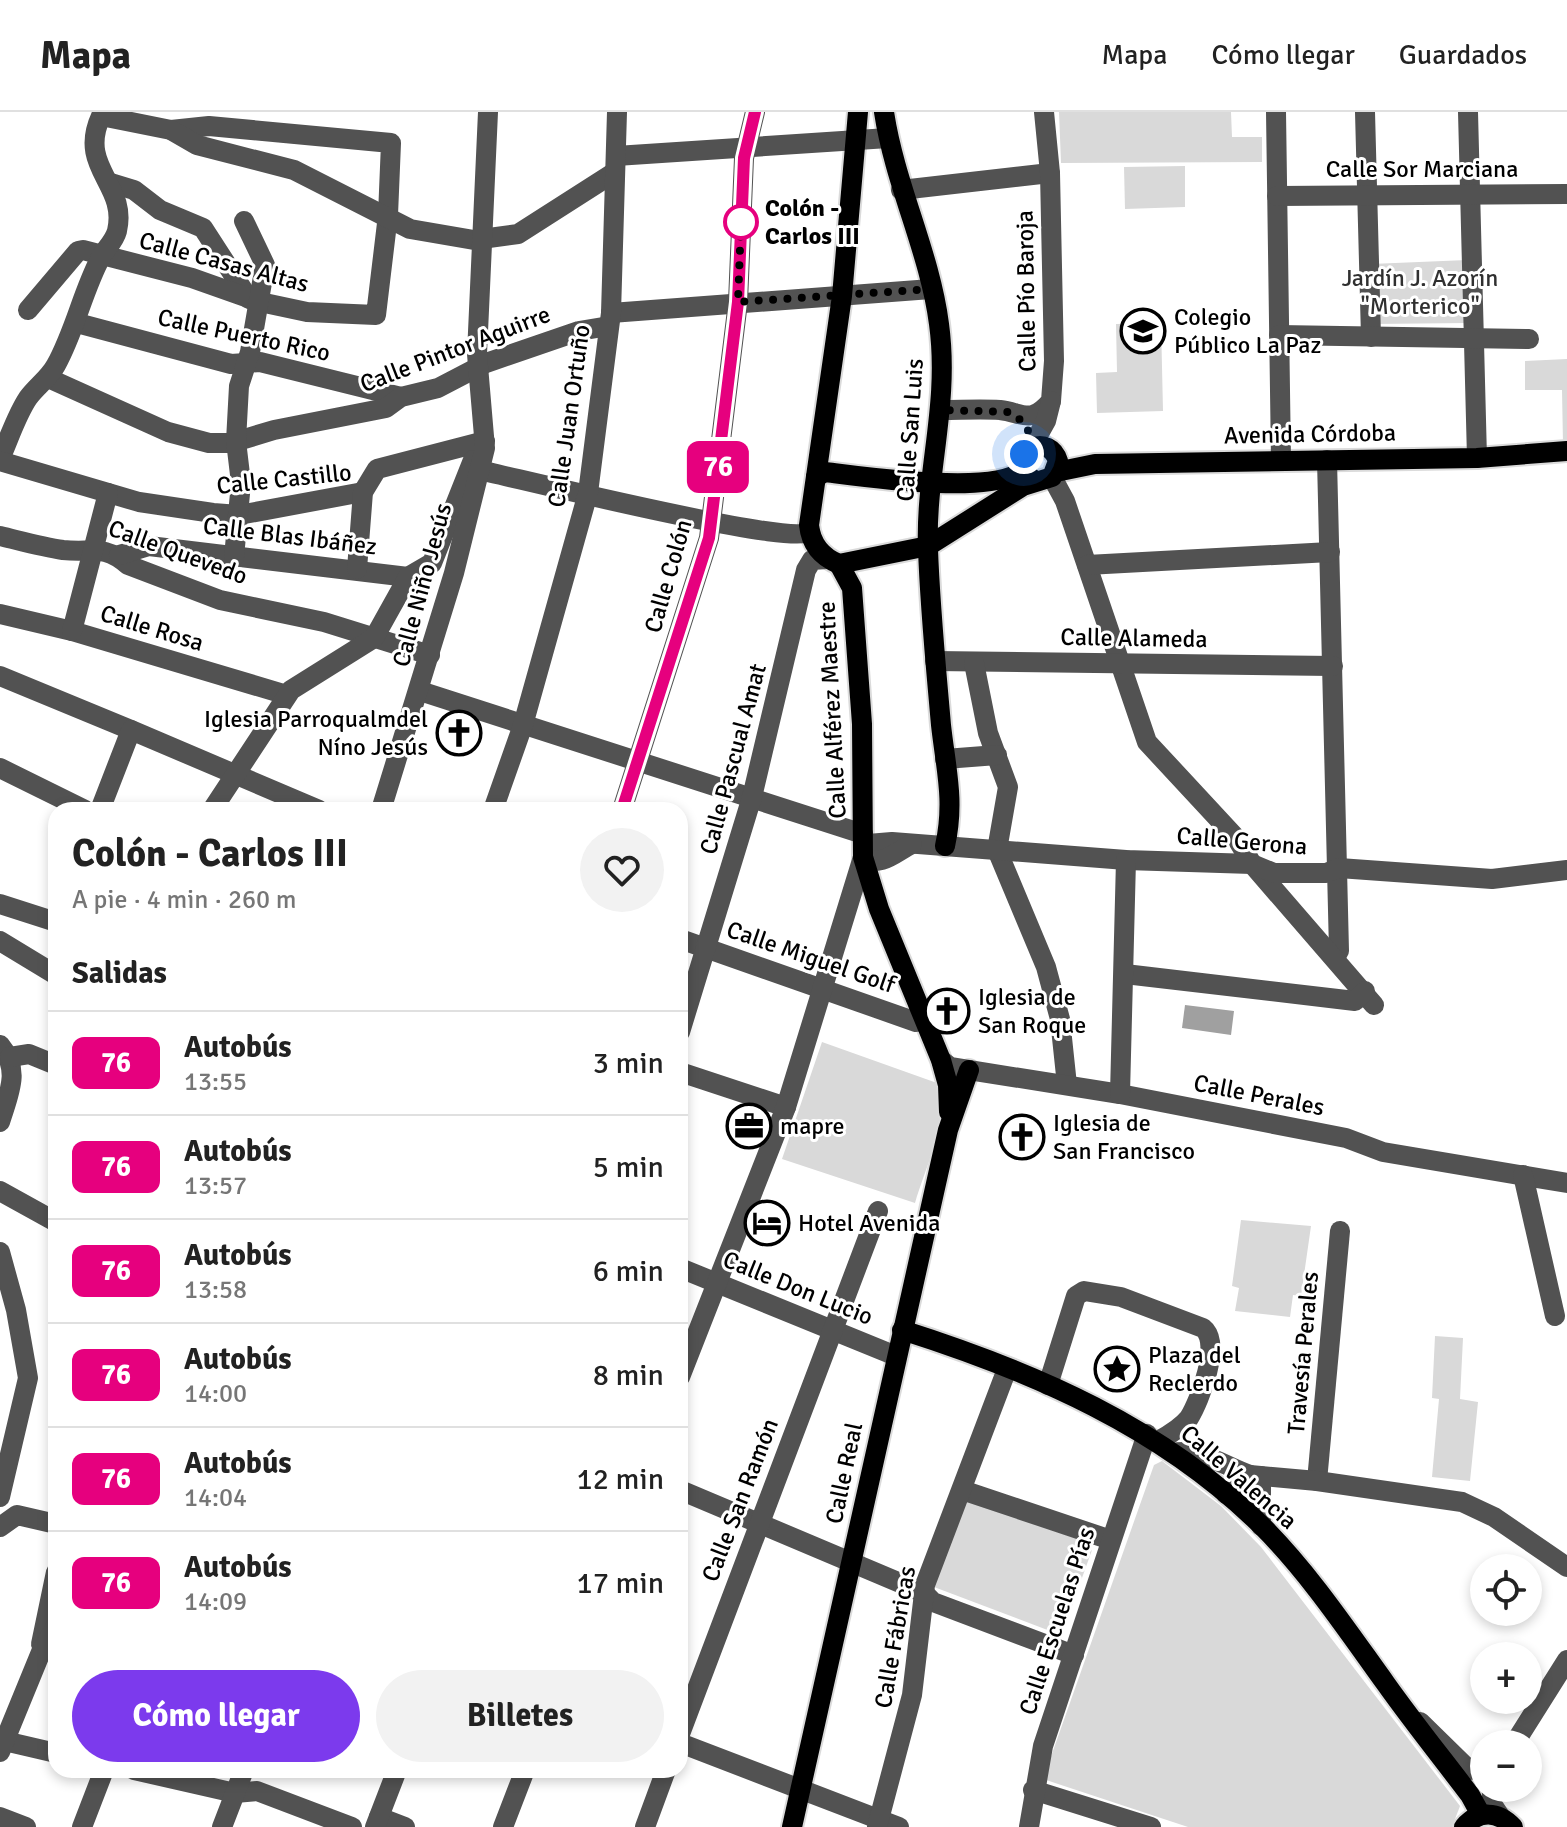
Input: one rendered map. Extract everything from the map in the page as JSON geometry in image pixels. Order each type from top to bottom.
[{"type":"main road","points":[[801,534],[816,477],[842,296],[858,112]]},
{"type":"main road","name":"Calle San Luis","points":[[884,112],[901,190],[931,289],[941,341],[942,410],[928,546],[935,661],[952,803],[945,846]]},
{"type":"main road","name":"Avenida Córdoba","points":[[1041,461],[1090,464],[1477,458],[1567,451]]},
{"type":"main road","points":[[816,477],[825,472],[933,486],[1016,476],[1041,461]]},
{"type":"main road","points":[[833,561],[928,546],[1041,461]]},
{"type":"main road","name":"Calle Alférez Maestre","points":[[801,534],[833,561],[852,588],[861,711],[863,847],[874,895],[941,1060],[949,1091],[948,1130]]},
{"type":"main road","points":[[948,1130],[969,1070]]},
{"type":"main road","name":"Calle Real","points":[[792,1827],[948,1130]]},
{"type":"main road","name":"Calle Valencia","points":[[902,1330],[1048,1385],[1160,1443],[1226,1494],[1261,1526],[1317,1589],[1490,1821]]},
{"type":"street","name":"Calle Niño Jesús","points":[[384,802],[420,691],[483,455],[478,369],[488,112]]},
{"type":"street","name":"Calle Juan Ortuño","points":[[496,802],[523,725],[588,493],[610,319],[617,112]]},
{"type":"street","name":"Calle Colón","points":[[625,802],[712,522],[738,302],[745,148],[755,112]]},
{"type":"street","name":"Calle Pío Baroja","points":[[1018,417],[1039,413],[1051,401],[1054,361],[1050,173],[1044,112]]},
{"type":"street","points":[[1276,112],[1281,460]]},
{"type":"street","points":[[1365,112],[1371,337]]},
{"type":"street","points":[[1468,112],[1477,458]]},
{"type":"street","points":[[254,300],[203,228],[166,213],[134,190],[111,183],[100,171],[94,157],[93,135],[102,114],[171,130],[197,145],[294,170],[423,233],[482,239],[518,234],[615,164],[745,148],[888,138]]},
{"type":"street","points":[[171,130],[209,126],[389,142],[393,150],[388,215]]},
{"type":"street","points":[[901,190],[1050,173]]},
{"type":"street","points":[[0,460],[28,398],[48,378],[77,323],[101,257],[117,231],[111,183]]},
{"type":"street","name":"Calle Sor Marciana","points":[[1277,196],[1567,194]]},
{"type":"street","name":"Calle Casas Altas","points":[[101,257],[192,278],[254,300],[307,312],[374,317],[379,309],[388,215]]},
{"type":"street","points":[[234,557],[241,483],[236,441],[239,386],[246,361],[254,300],[265,265],[244,221]]},
{"type":"street","points":[[28,310],[78,251],[101,257]]},
{"type":"street","name":"Calle Pintor Aguirre","points":[[48,378],[175,434],[209,443],[236,441],[386,408],[401,397],[430,391],[478,369],[610,319],[738,302],[931,289]]},
{"type":"street","name":"Calle Puerto Rico","points":[[77,323],[231,364],[246,361],[315,373],[401,397]]},
{"type":"street","points":[[1279,335],[1529,339]]},
{"type":"street","points":[[1041,461],[1051,401]]},
{"type":"street","points":[[942,410],[1000,410],[1018,417],[1072,521],[1147,742],[1237,839],[1252,864],[1370,998],[1355,1001],[1125,974]]},
{"type":"street","points":[[218,802],[295,686],[374,638],[408,577],[432,563],[470,461],[483,455]]},
{"type":"street","points":[[363,492],[377,469],[483,455],[588,493],[712,522],[801,534],[806,570]]},
{"type":"street","name":"Calle Castillo","points":[[0,460],[155,505],[239,515],[363,492],[357,569]]},
{"type":"street","points":[[1327,460],[1339,868],[1339,951],[1334,957]]},
{"type":"street","points":[[1072,521],[1069,499],[1072,487],[1090,464]]},
{"type":"street","points":[[72,631],[108,493]]},
{"type":"street","name":"Calle Quevedo","points":[[0,536],[62,550],[92,548],[119,555],[128,565],[220,600],[288,613],[430,655]]},
{"type":"street","name":"Calle Blas Ibáñez","points":[[119,555],[149,546],[408,577]]},
{"type":"street","points":[[1087,565],[1330,552]]},
{"type":"street","points":[[806,570],[812,560],[833,561]]},
{"type":"street","name":"Calle Pascual Amat","points":[[688,1006],[752,797],[806,570]]},
{"type":"street","name":"Calle Rosa","points":[[0,614],[72,631],[287,695]]},
{"type":"street","name":"Calle Alameda","points":[[935,661],[1333,666]]},
{"type":"street","points":[[974,663],[988,733],[1008,794],[997,850],[1046,967],[1060,1019],[1067,1085]]},
{"type":"street","points":[[0,676],[297,802]]},
{"type":"street","points":[[420,691],[752,797],[863,847],[825,989],[786,1107],[688,1357]]},
{"type":"street","points":[[103,802],[131,730]]},
{"type":"street","points":[[945,759],[997,755]]},
{"type":"street","points":[[0,768],[69,802]]},
{"type":"street","points":[[0,782],[48,804]]},
{"type":"street","name":"Calle Gerona","points":[[863,847],[885,842],[1126,860],[1252,864],[1274,873],[1326,873],[1339,868],[1492,879],[1567,870]]},
{"type":"street","points":[[1120,1094],[1126,860]]},
{"type":"street","points":[[0,904],[48,919]]},
{"type":"street","points":[[0,941],[48,970]]},
{"type":"street","name":"Calle Miguel Golf","points":[[688,942],[916,1022],[923,1019]]},
{"type":"street","points":[[0,1122],[13,1079],[5,1051],[29,1054],[48,1062]]},
{"type":"street","name":"Calle Perales","points":[[941,1060],[950,1067],[1120,1094],[1346,1138],[1383,1152],[1567,1183]]},
{"type":"street","points":[[688,1075],[786,1107]]},
{"type":"street","points":[[1523,1175],[1555,1316]]},
{"type":"street","points":[[0,1191],[48,1218]]},
{"type":"street","name":"Calle San Ramón","points":[[688,1713],[878,1211]]},
{"type":"street","name":"Travesía Perales","points":[[1317,1481],[1340,1231]]},
{"type":"street","points":[[0,1252],[16,1310],[28,1378],[6,1449],[0,1497]]},
{"type":"street","name":"Calle Don Lucio","points":[[688,1271],[896,1356]]},
{"type":"street","points":[[1048,1385],[1076,1296],[1084,1291],[1121,1297],[1203,1328],[1211,1338],[1213,1350],[1192,1411],[1179,1428],[1160,1443]]},
{"type":"street","name":"Calle Fábricas","points":[[878,1823],[912,1695],[924,1593],[1007,1369]]},
{"type":"street","points":[[1160,1443],[1197,1453],[1256,1476],[1317,1481],[1462,1502],[1494,1517],[1567,1567]]},
{"type":"street","name":"Calle Escuelas Pías","points":[[1029,1827],[1043,1746],[1111,1540],[1160,1443]]},
{"type":"street","points":[[1226,1494],[1256,1476]]},
{"type":"street","points":[[1256,1476],[1261,1526]]},
{"type":"street","points":[[962,1490],[1111,1540]]},
{"type":"street","points":[[688,1493],[924,1593],[933,1602],[1074,1655]]},
{"type":"street","points":[[0,1527],[17,1515],[48,1522]]},
{"type":"street","points":[[48,1631],[1,1745],[48,1752]]},
{"type":"street","points":[[1523,1730],[1566,1665]]},
{"type":"street","points":[[1408,1715],[1435,1733],[1470,1769]]},
{"type":"street","points":[[688,1746],[878,1823],[899,1827]]},
{"type":"street","points":[[82,1827],[101,1778]]},
{"type":"street","points":[[169,1778],[235,1793],[257,1791],[352,1827]]},
{"type":"street","points":[[222,1827],[241,1778]]},
{"type":"street","points":[[394,1778],[377,1822],[405,1827]]},
{"type":"street","points":[[503,1827],[522,1778]]},
{"type":"street","points":[[645,1827],[663,1778]]},
{"type":"street","points":[[1033,1790],[1151,1827]]},
{"type":"street","points":[[0,1817],[26,1827]]},
{"type":"green space","points":[[1059,112],[1231,112],[1232,137],[1262,137],[1262,162],[1061,163]]},
{"type":"green space","points":[[1185,166],[1185,207],[1125,209],[1124,167]]},
{"type":"green space","name":"Jardín J. Azorín \"Morterico\"","points":[[1467,260],[1469,323],[1373,324],[1371,264]]},
{"type":"green space","points":[[1161,323],[1163,411],[1097,413],[1096,373],[1117,372],[1116,324]]},
{"type":"green space","points":[[1567,359],[1567,442],[1563,444],[1562,390],[1525,390],[1525,361]]},
{"type":"green space","points":[[822,1042],[937,1083],[941,1111],[939,1127],[915,1203],[782,1159]]},
{"type":"green space","points":[[1241,1220],[1311,1226],[1301,1296],[1293,1295],[1290,1317],[1235,1311],[1239,1288],[1232,1286]]},
{"type":"green space","points":[[1435,1336],[1463,1338],[1460,1399],[1478,1402],[1470,1481],[1432,1477],[1439,1399],[1432,1398]]},
{"type":"green space","points":[[1162,1461],[1221,1506],[1261,1547],[1460,1806],[1452,1827],[1188,1827],[1043,1779],[1154,1465]]},
{"type":"green space","points":[[965,1500],[1090,1543],[1092,1550],[1063,1631],[1058,1634],[934,1587]]},
{"type":"shaded area","points":[[1185,1005],[1234,1011],[1231,1035],[1182,1028]]},
{"type":"bus line","name":"76","points":[[625,802],[709,538],[738,302],[745,148],[755,112]]},
{"type":"place","name":"Colón - Carlos III","points":[[741,222]]},
{"type":"place","name":"Colegio Público La Paz","points":[[1143,331]]},
{"type":"place","name":"Iglesia Parroqualmdel Níno Jesús","points":[[459,733]]},
{"type":"place","name":"Iglesia de San Roque","points":[[947,1011]]},
{"type":"place","name":"mapre","points":[[749,1126]]},
{"type":"place","name":"Iglesia de San Francisco","points":[[1022,1137]]},
{"type":"place","name":"Hotel Avenida","points":[[767,1223]]},
{"type":"place","name":"Plaza del Reclerdo","points":[[1117,1369]]},
{"type":"route","points":[[741,222],[738,302],[931,289],[941,341],[942,410],[1009,412],[1022,421],[1035,442],[1024,454]]}]
